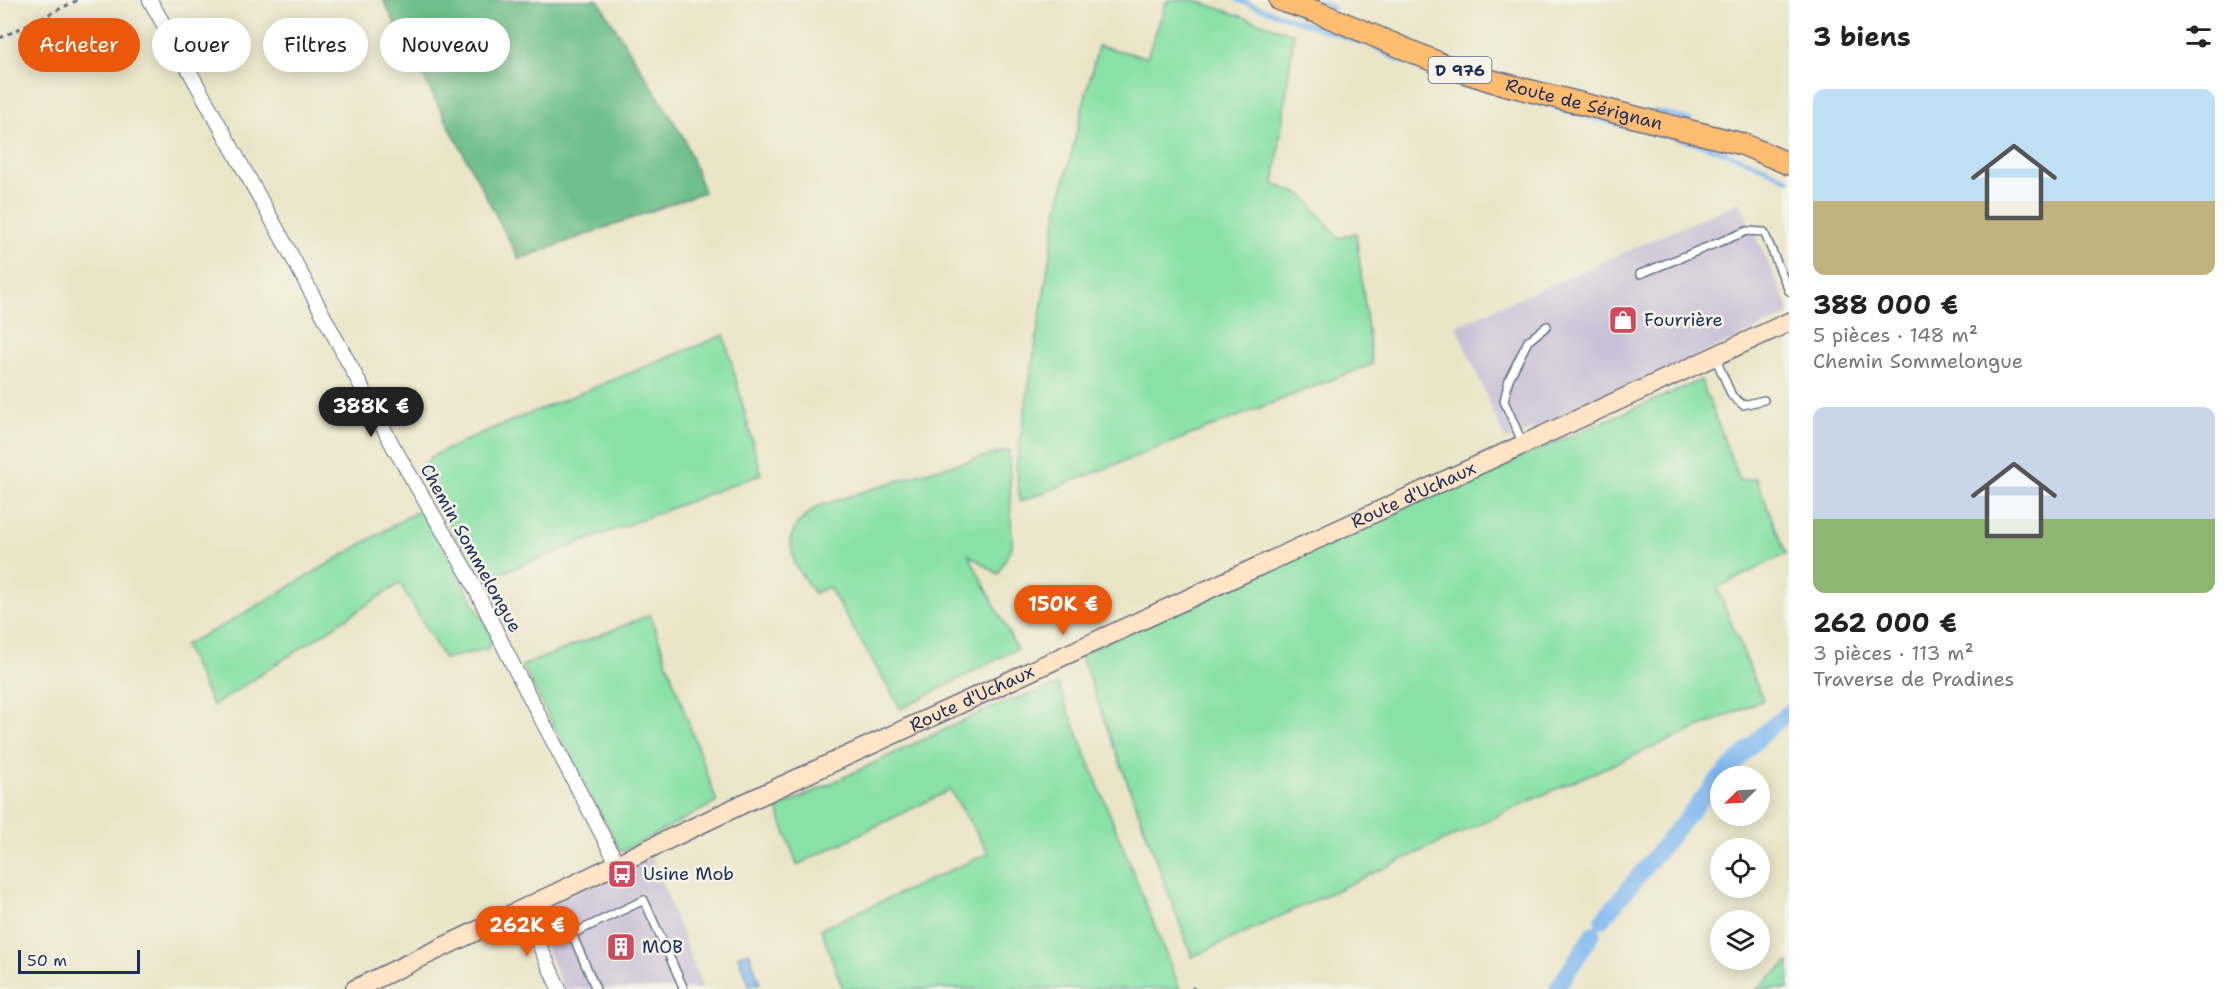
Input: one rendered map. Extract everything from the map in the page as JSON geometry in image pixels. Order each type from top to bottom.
[{"type":"main road","name":"Route de Sérignan","points":[[1280,0],[1317,12],[1446,66],[1492,81],[1742,144],[1789,164]]},
{"type":"main road","name":"Route d'Uchaux","points":[[355,989],[617,863],[1789,322]]},
{"type":"street","name":"Chemin Sommelongue","points":[[150,0],[288,249],[393,446],[468,574],[617,863]]},
{"type":"street","points":[[526,908],[529,922],[559,989]]},
{"type":"lane","points":[[1640,274],[1747,231],[1764,232],[1789,291]]},
{"type":"lane","points":[[1523,444],[1504,401],[1509,379],[1528,340],[1547,326]]},
{"type":"lane","points":[[1715,357],[1732,396],[1743,405],[1764,400]]},
{"type":"lane","points":[[572,934],[644,900],[684,989]]},
{"type":"lane","points":[[526,908],[543,921],[572,934],[596,989]]},
{"type":"path","points":[[0,38],[78,0]]},
{"type":"shaded area","name":"Fourrière","points":[[1740,202],[1789,309],[1789,315],[1506,441],[1456,326]]},
{"type":"shaded area","points":[[652,857],[703,989],[564,989],[531,913]]},
{"type":"green space","points":[[383,0],[598,0],[684,138],[704,192],[519,259],[421,72],[510,72],[510,18],[392,18]]},
{"type":"green space","points":[[1167,0],[1194,0],[1294,34],[1274,184],[1304,196],[1339,238],[1356,233],[1372,364],[1020,502],[1016,466],[1057,212],[1098,46],[1147,57]]},
{"type":"green space","points":[[724,335],[761,474],[480,581],[420,470],[432,456],[484,432]]},
{"type":"green space","points":[[1701,380],[1740,481],[1756,478],[1786,554],[1717,588],[1763,700],[1549,792],[1192,957],[1080,654],[1406,506]]},
{"type":"green space","points":[[1009,450],[1012,546],[998,574],[969,555],[1017,649],[901,709],[829,587],[814,593],[795,565],[790,540],[796,525],[816,507],[922,473]]},
{"type":"green space","points":[[421,509],[494,639],[487,649],[444,659],[400,583],[213,706],[184,645],[226,624]]},
{"type":"green space","points":[[650,615],[717,802],[621,852],[522,666]]},
{"type":"green space","points":[[1058,685],[1180,989],[843,989],[821,929],[989,853],[950,790],[797,865],[777,809],[992,707]]},
{"type":"green space","points":[[1789,962],[1788,989],[1756,989]]},
{"type":"water","points":[[749,952],[760,983],[750,986],[738,956]]},
{"type":"waterway","points":[[1237,0],[1362,43]]},
{"type":"waterway","points":[[1317,0],[1333,8]]},
{"type":"waterway","points":[[1373,46],[1398,60],[1422,67]]},
{"type":"waterway","points":[[1557,108],[1705,146],[1762,167],[1789,180]]},
{"type":"waterway","points":[[1655,111],[1690,120]]},
{"type":"waterway","points":[[1753,138],[1768,142]]},
{"type":"waterway","points":[[1732,766],[1766,731],[1789,712]]},
{"type":"waterway","points":[[1602,920],[1710,789]]},
{"type":"waterway","points":[[1557,989],[1593,933]]},
{"type":"place","name":"Fourrière","points":[[1623,320]]},
{"type":"place","name":"Usine Mob","points":[[622,874]]},
{"type":"place","name":"MOB","points":[[621,947]]}]
